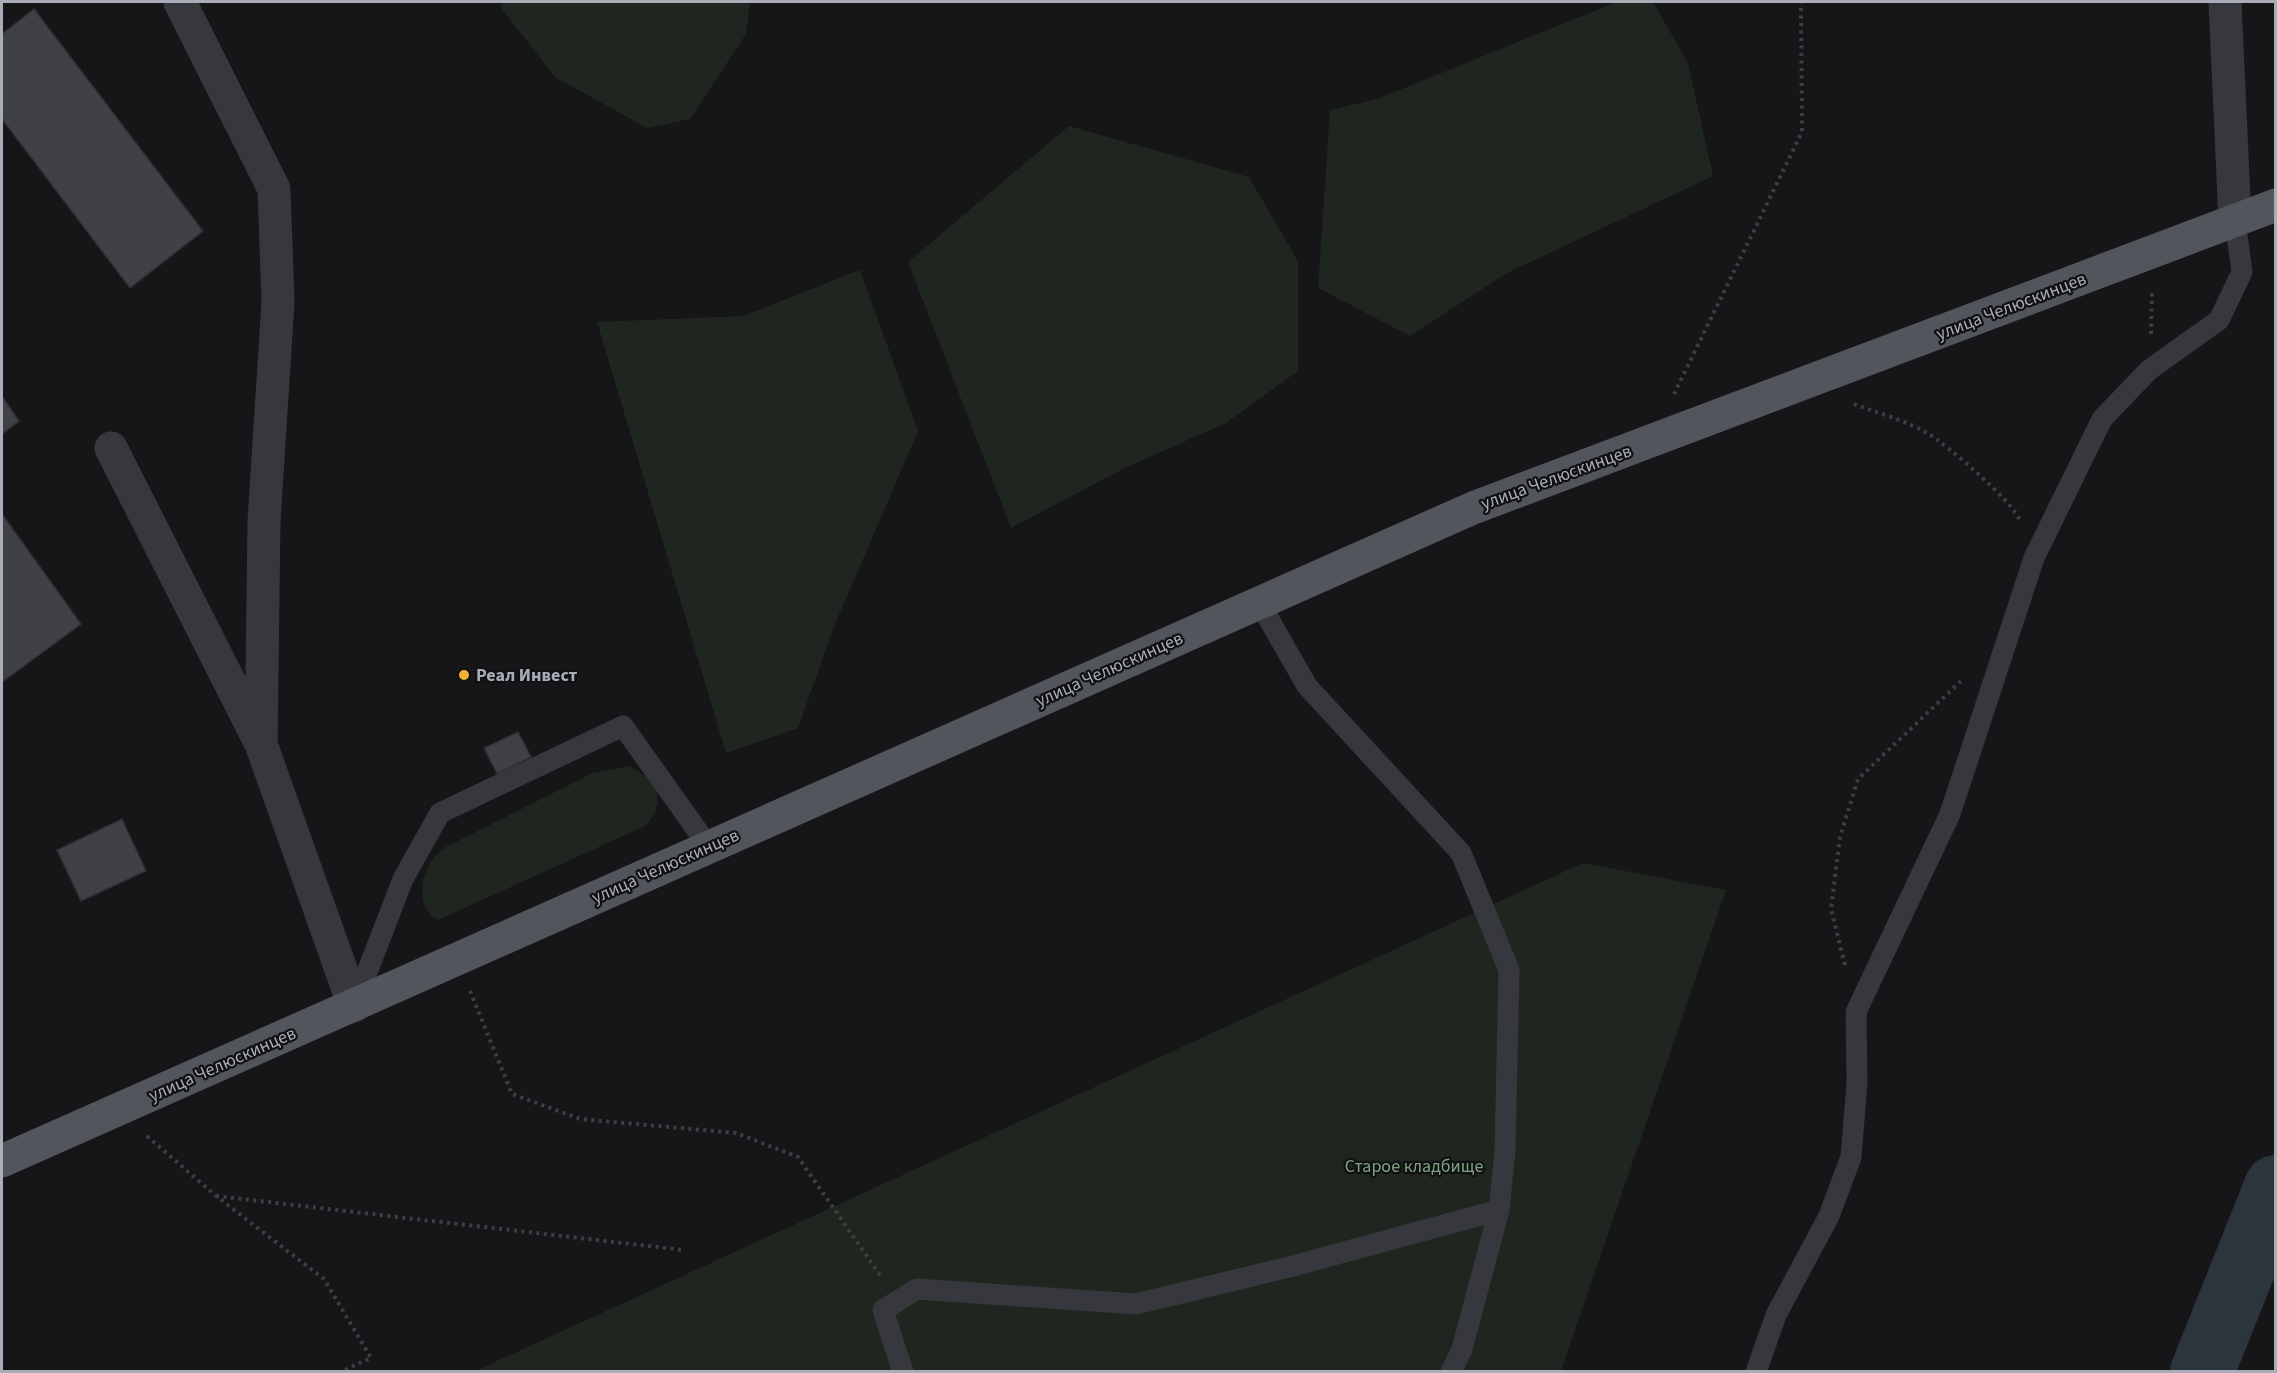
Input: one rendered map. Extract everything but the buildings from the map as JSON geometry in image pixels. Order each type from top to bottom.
[{"type":"main road","name":"улица Челюскинцев","points":[[2,1161],[1473,508],[2276,205]]},
{"type":"street","points":[[180,2],[274,189],[278,302],[264,521],[261,744]]},
{"type":"street","points":[[2225,2],[2235,221]]},
{"type":"street","points":[[111,448],[261,744],[354,1006]]},
{"type":"lane","points":[[1756,1371],[1776,1315],[1829,1216],[1851,1157],[1857,1083],[1856,1012],[1950,814],[2034,558],[2102,419],[2150,370],[2219,320],[2242,272],[2235,221]]},
{"type":"lane","points":[[1259,602],[1307,686],[1461,853],[1509,970],[1505,1152],[1499,1210],[1462,1349],[1451,1371]]},
{"type":"lane","points":[[354,1006],[403,879],[440,813],[623,726],[709,847]]},
{"type":"lane","points":[[903,1371],[883,1310],[917,1288],[1136,1304],[1293,1266],[1499,1210]]},
{"type":"path","points":[[1650,443],[1802,132],[1801,2]]},
{"type":"path","points":[[2150,370],[2154,252]]},
{"type":"path","points":[[1803,383],[1927,433],[1988,483],[2018,513],[2034,558]]},
{"type":"path","points":[[1856,1012],[1831,909],[1840,837],[1858,779],[1966,676]]},
{"type":"path","points":[[457,960],[512,1094],[580,1119],[736,1133],[798,1156],[858,1247],[899,1300]]},
{"type":"path","points":[[117,1110],[216,1196],[324,1279],[371,1358],[340,1371]]},
{"type":"path","points":[[216,1196],[683,1250]]},
{"type":"green space","points":[[501,2],[750,2],[746,34],[690,119],[647,128],[555,77],[501,8]]},
{"type":"green space","points":[[1617,2],[1653,2],[1688,63],[1713,176],[1507,273],[1410,336],[1318,288],[1330,110],[1377,99]]},
{"type":"green space","points":[[1069,126],[1249,177],[1298,261],[1298,371],[1226,423],[1127,467],[1011,528],[908,262]]},
{"type":"green space","points":[[860,270],[918,431],[835,624],[798,728],[726,753],[597,322],[743,316]]},
{"type":"green space","points":[[629,766],[647,778],[657,793],[656,810],[643,827],[438,920],[426,909],[422,893],[424,876],[433,858],[446,847],[593,773]]},
{"type":"green space","name":"Старое кладбище","points":[[1583,863],[1726,890],[1561,1371],[473,1372]]},
{"type":"waterway","points":[[2202,1372],[2276,1187]]},
{"type":"place","name":"Реал Инвест","points":[[464,675]]}]
